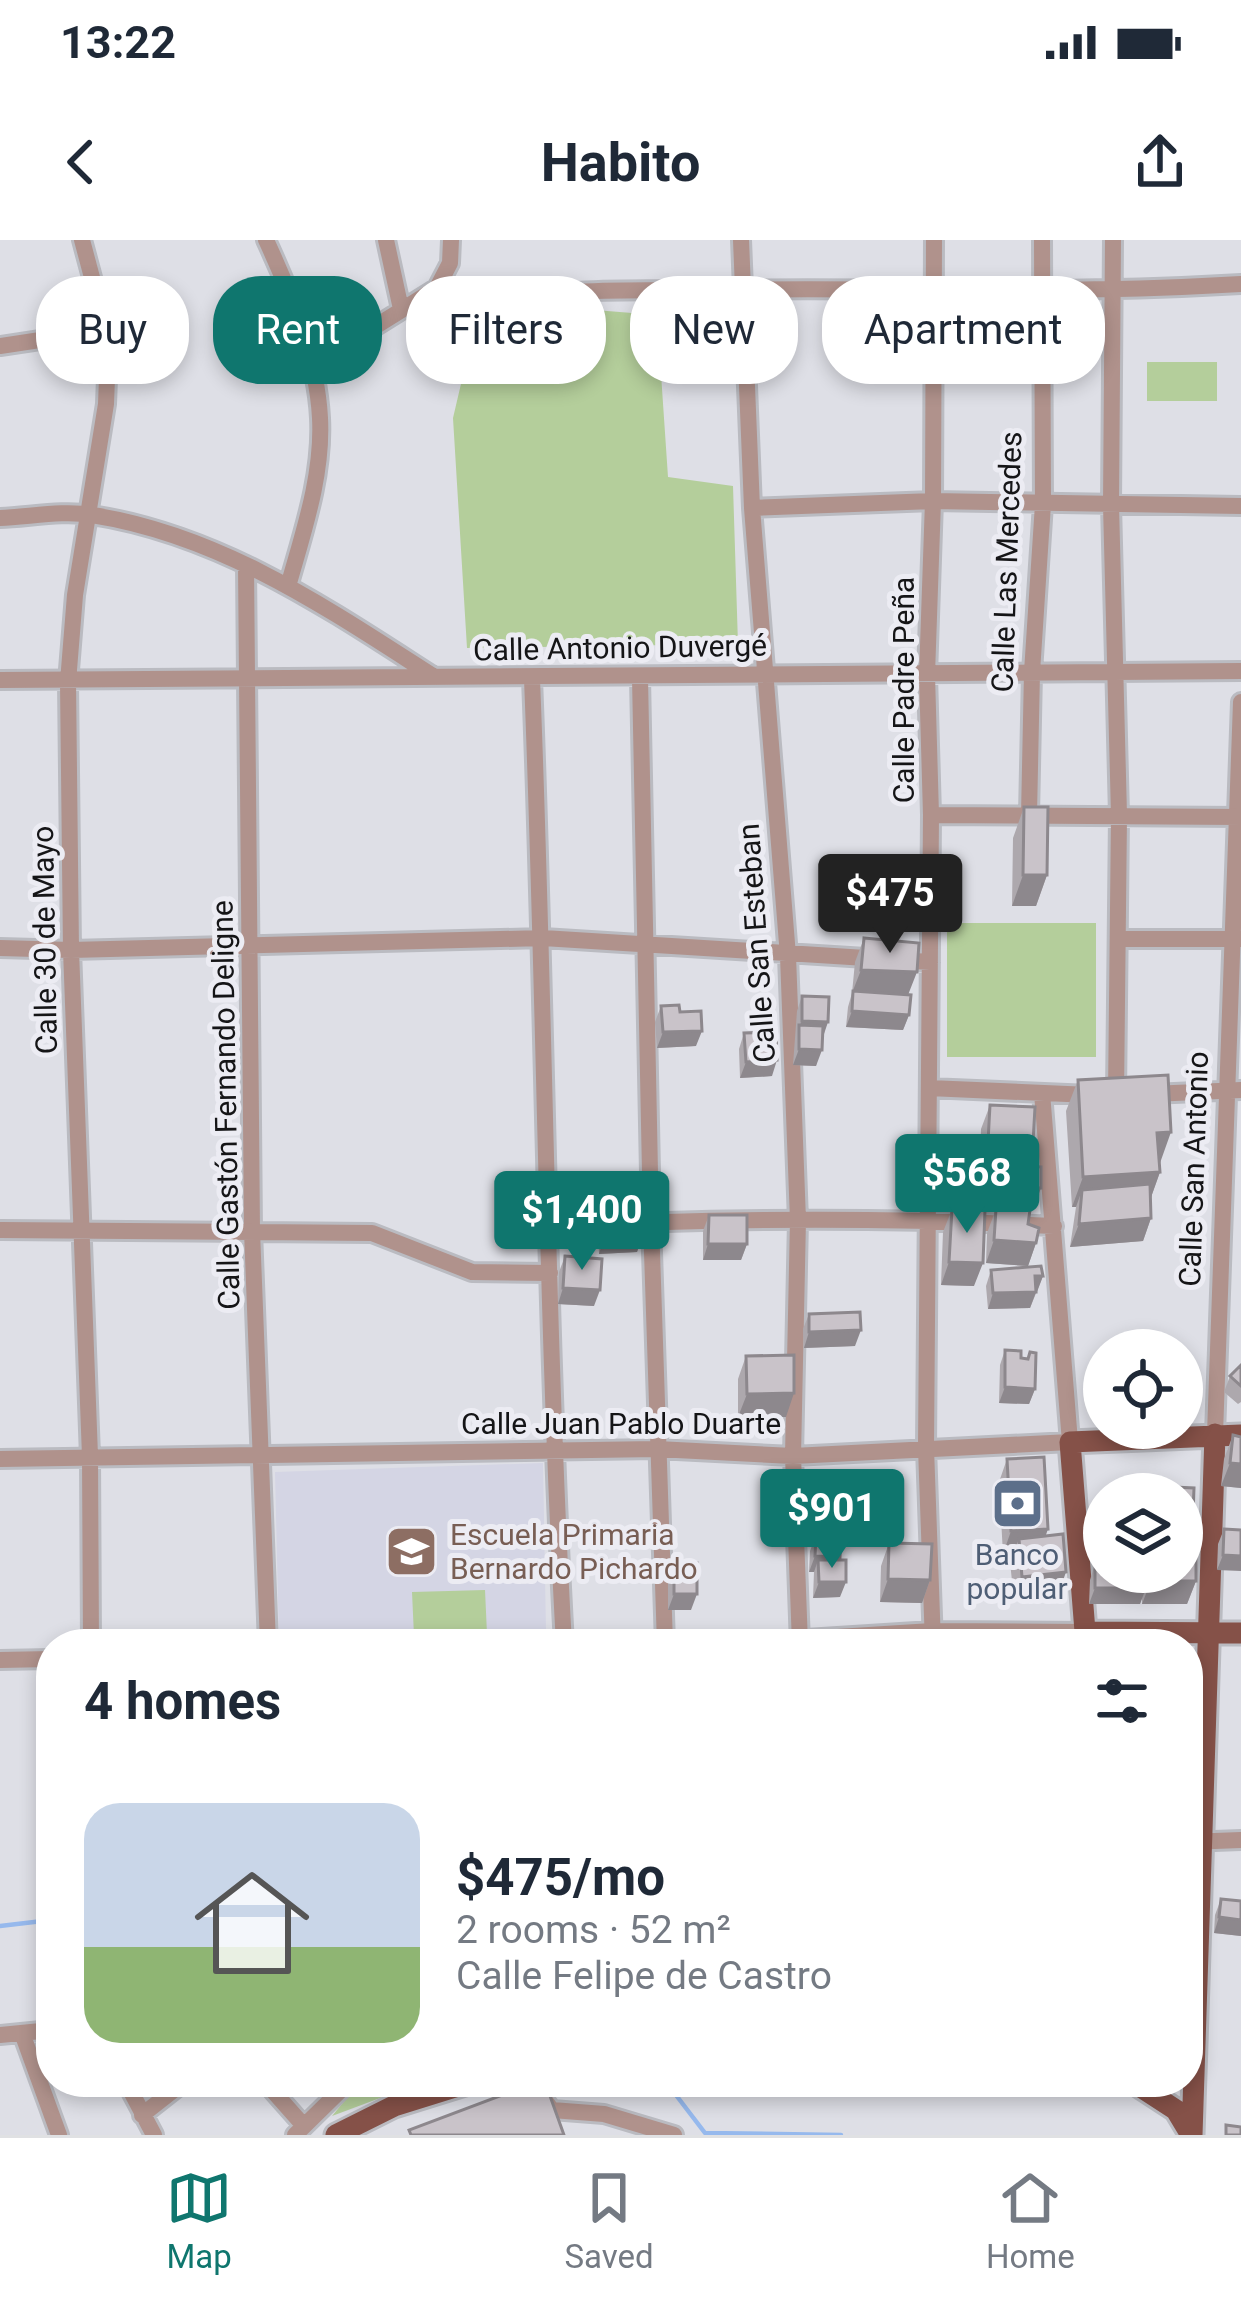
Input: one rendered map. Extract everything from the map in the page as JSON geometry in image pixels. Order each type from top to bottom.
[{"type":"main road","name":"Calle San Antonio","points":[[1203,1724],[1215,1434]]},
{"type":"main road","name":"Calle Juan Pablo Duarte","points":[[1070,1442],[1241,1435]]},
{"type":"main road","points":[[1070,1442],[1084,1629]]},
{"type":"main road","points":[[1203,1633],[1241,1633]]},
{"type":"main road","points":[[336,2135],[394,2105],[421,2097]]},
{"type":"main road","points":[[1156,2097],[1176,2110],[1192,2135]]},
{"type":"main road","name":"Calle San Antonio","points":[[1191,2097],[1192,2135]]},
{"type":"street","name":"Calle 30 de Mayo","points":[[82,240],[92,276]]},
{"type":"street","points":[[266,240],[279,276]]},
{"type":"street","points":[[386,240],[401,309]]},
{"type":"street","points":[[382,321],[437,288],[450,263],[451,240]]},
{"type":"street","name":"Calle San Esteban","points":[[741,240],[743,276]]},
{"type":"street","name":"Calle Padre Peña","points":[[933,276],[934,240]]},
{"type":"street","name":"Calle Las Mercedes","points":[[1041,276],[1042,240]]},
{"type":"street","points":[[1113,240],[1117,1096]]},
{"type":"street","points":[[1105,292],[1241,284]]},
{"type":"street","points":[[0,346],[36,341]]},
{"type":"street","name":"Calle 30 de Mayo","points":[[92,1629],[71,950],[68,682],[75,596],[106,384]]},
{"type":"street","points":[[289,583],[313,498],[320,421],[315,384]]},
{"type":"street","name":"Calle San Esteban","points":[[747,384],[752,508],[788,956],[798,1220],[794,1456],[800,1629]]},
{"type":"street","name":"Calle Padre Peña","points":[[933,384],[927,675],[931,815],[926,1448],[933,1629]]},
{"type":"street","name":"Calle Las Mercedes","points":[[1029,815],[1043,504],[1042,384]]},
{"type":"street","points":[[752,508],[933,501],[1241,506]]},
{"type":"street","points":[[0,518],[88,514],[189,541],[289,583],[434,676]]},
{"type":"street","name":"Calle Gastón Fernando Deligne","points":[[246,566],[253,1231],[267,1629]]},
{"type":"street","name":"Calle Antonio Duvergé","points":[[0,680],[1241,671]]},
{"type":"street","points":[[640,678],[650,1222],[664,1629]]},
{"type":"street","points":[[532,679],[563,1629]]},
{"type":"street","name":"Calle San Antonio","points":[[1215,1434],[1234,1090],[1241,702]]},
{"type":"street","points":[[931,815],[1239,817]]},
{"type":"street","points":[[0,948],[543,938],[930,962]]},
{"type":"street","points":[[1118,938],[1237,939]]},
{"type":"street","points":[[929,1088],[1117,1096],[1234,1090]]},
{"type":"street","points":[[1042,1093],[1070,1442]]},
{"type":"street","points":[[549,1227],[798,1220],[1054,1226]]},
{"type":"street","points":[[0,1230],[372,1233],[472,1272],[550,1273]]},
{"type":"street","name":"Calle Juan Pablo Duarte","points":[[0,1459],[657,1448],[794,1456],[1070,1442]]},
{"type":"street","points":[[0,1660],[36,1659]]},
{"type":"street","points":[[1203,1842],[1241,1840]]},
{"type":"street","points":[[0,2035],[36,2032]]},
{"type":"street","points":[[22,2033],[36,2072]]},
{"type":"street","points":[[45,2097],[59,2135]]},
{"type":"street","points":[[133,2097],[147,2129],[172,2097]]},
{"type":"street","points":[[276,2097],[299,2130],[333,2097]]},
{"type":"street","points":[[542,2097],[552,2110],[604,2114],[674,2135]]},
{"type":"shaded area","name":"Escuela Primaria Bernardo Pichardo","points":[[543,1463],[546,1629],[279,1629],[275,1472]]},
{"type":"green space","points":[[606,311],[630,313],[630,384],[662,384],[668,477],[733,486],[738,644],[467,648],[453,418],[461,384],[606,384]]},
{"type":"green space","points":[[1147,362],[1217,362],[1217,401],[1147,401]]},
{"type":"green space","points":[[947,923],[1096,923],[1096,1057],[947,1057]]},
{"type":"green space","points":[[485,1590],[487,1629],[414,1629],[412,1592]]},
{"type":"green space","points":[[348,2097],[383,2097],[332,2116]]},
{"type":"building","points":[[1024,807],[1048,807],[1047,875],[1023,875]]},
{"type":"building","points":[[864,938],[919,943],[917,972],[861,970]]},
{"type":"building","points":[[853,991],[911,995],[909,1015],[852,1011]]},
{"type":"building","points":[[802,996],[829,997],[828,1022],[802,1021]]},
{"type":"building","points":[[679,1005],[680,1012],[701,1011],[702,1031],[663,1032],[661,1006]]},
{"type":"building","points":[[799,1025],[823,1026],[822,1050],[799,1049]]},
{"type":"building","points":[[776,1032],[777,1060],[746,1062],[744,1033]]},
{"type":"building","points":[[1168,1075],[1171,1132],[1157,1133],[1160,1172],[1083,1177],[1078,1080]]},
{"type":"building","points":[[990,1105],[1035,1107],[1033,1143],[988,1142]]},
{"type":"building","points":[[988,1165],[1041,1167],[1041,1188],[988,1187]]},
{"type":"building","points":[[1150,1184],[1151,1218],[1079,1224],[1082,1190]]},
{"type":"building","points":[[952,1209],[985,1210],[983,1263],[949,1262]]},
{"type":"building","points":[[996,1209],[1030,1210],[1028,1224],[1039,1228],[1036,1243],[994,1240]]},
{"type":"building","points":[[709,1215],[747,1215],[747,1244],[708,1244]]},
{"type":"building","points":[[642,1217],[642,1237],[604,1238],[604,1218]]},
{"type":"building","points":[[565,1256],[602,1259],[600,1290],[563,1288]]},
{"type":"building","points":[[1041,1266],[1043,1276],[1035,1276],[1036,1292],[993,1293],[991,1270]]},
{"type":"building","points":[[860,1312],[861,1330],[809,1332],[809,1314]]},
{"type":"building","points":[[1005,1350],[1021,1351],[1021,1358],[1028,1359],[1030,1352],[1036,1353],[1035,1389],[1005,1387]]},
{"type":"building","points":[[794,1355],[794,1393],[747,1394],[746,1356]]},
{"type":"building","points":[[1241,1365],[1241,1386],[1230,1376]]},
{"type":"building","points":[[1233,1435],[1241,1437],[1241,1464],[1230,1463]]},
{"type":"building","points":[[1044,1457],[1048,1529],[1011,1531],[1007,1459]]},
{"type":"building","points":[[1224,1529],[1241,1530],[1241,1556],[1223,1555]]},
{"type":"building","points":[[1063,1534],[1066,1572],[1022,1577],[1019,1539]]},
{"type":"building","points":[[816,1535],[841,1537],[840,1557],[815,1556]]},
{"type":"building","points":[[889,1543],[932,1544],[930,1580],[888,1579]]},
{"type":"building","points":[[818,1560],[846,1560],[846,1582],[819,1582]]},
{"type":"building","points":[[674,1563],[697,1563],[697,1594],[674,1594]]},
{"type":"building","points":[[1221,1899],[1241,1901],[1241,1920],[1219,1917]]},
{"type":"building","points":[[497,2097],[550,2097],[564,2135],[411,2135],[409,2130]]},
{"type":"building","points":[[1226,2125],[1241,2127],[1241,2135],[1226,2135]]},
{"type":"waterway","points":[[0,1926],[36,1922]]},
{"type":"waterway","points":[[677,2097],[705,2133],[841,2135]]},
{"type":"place","name":"Banco popular","points":[[1017,1503]]},
{"type":"place","name":"Escuela Primaria Bernardo Pichardo","points":[[411,1552]]}]
